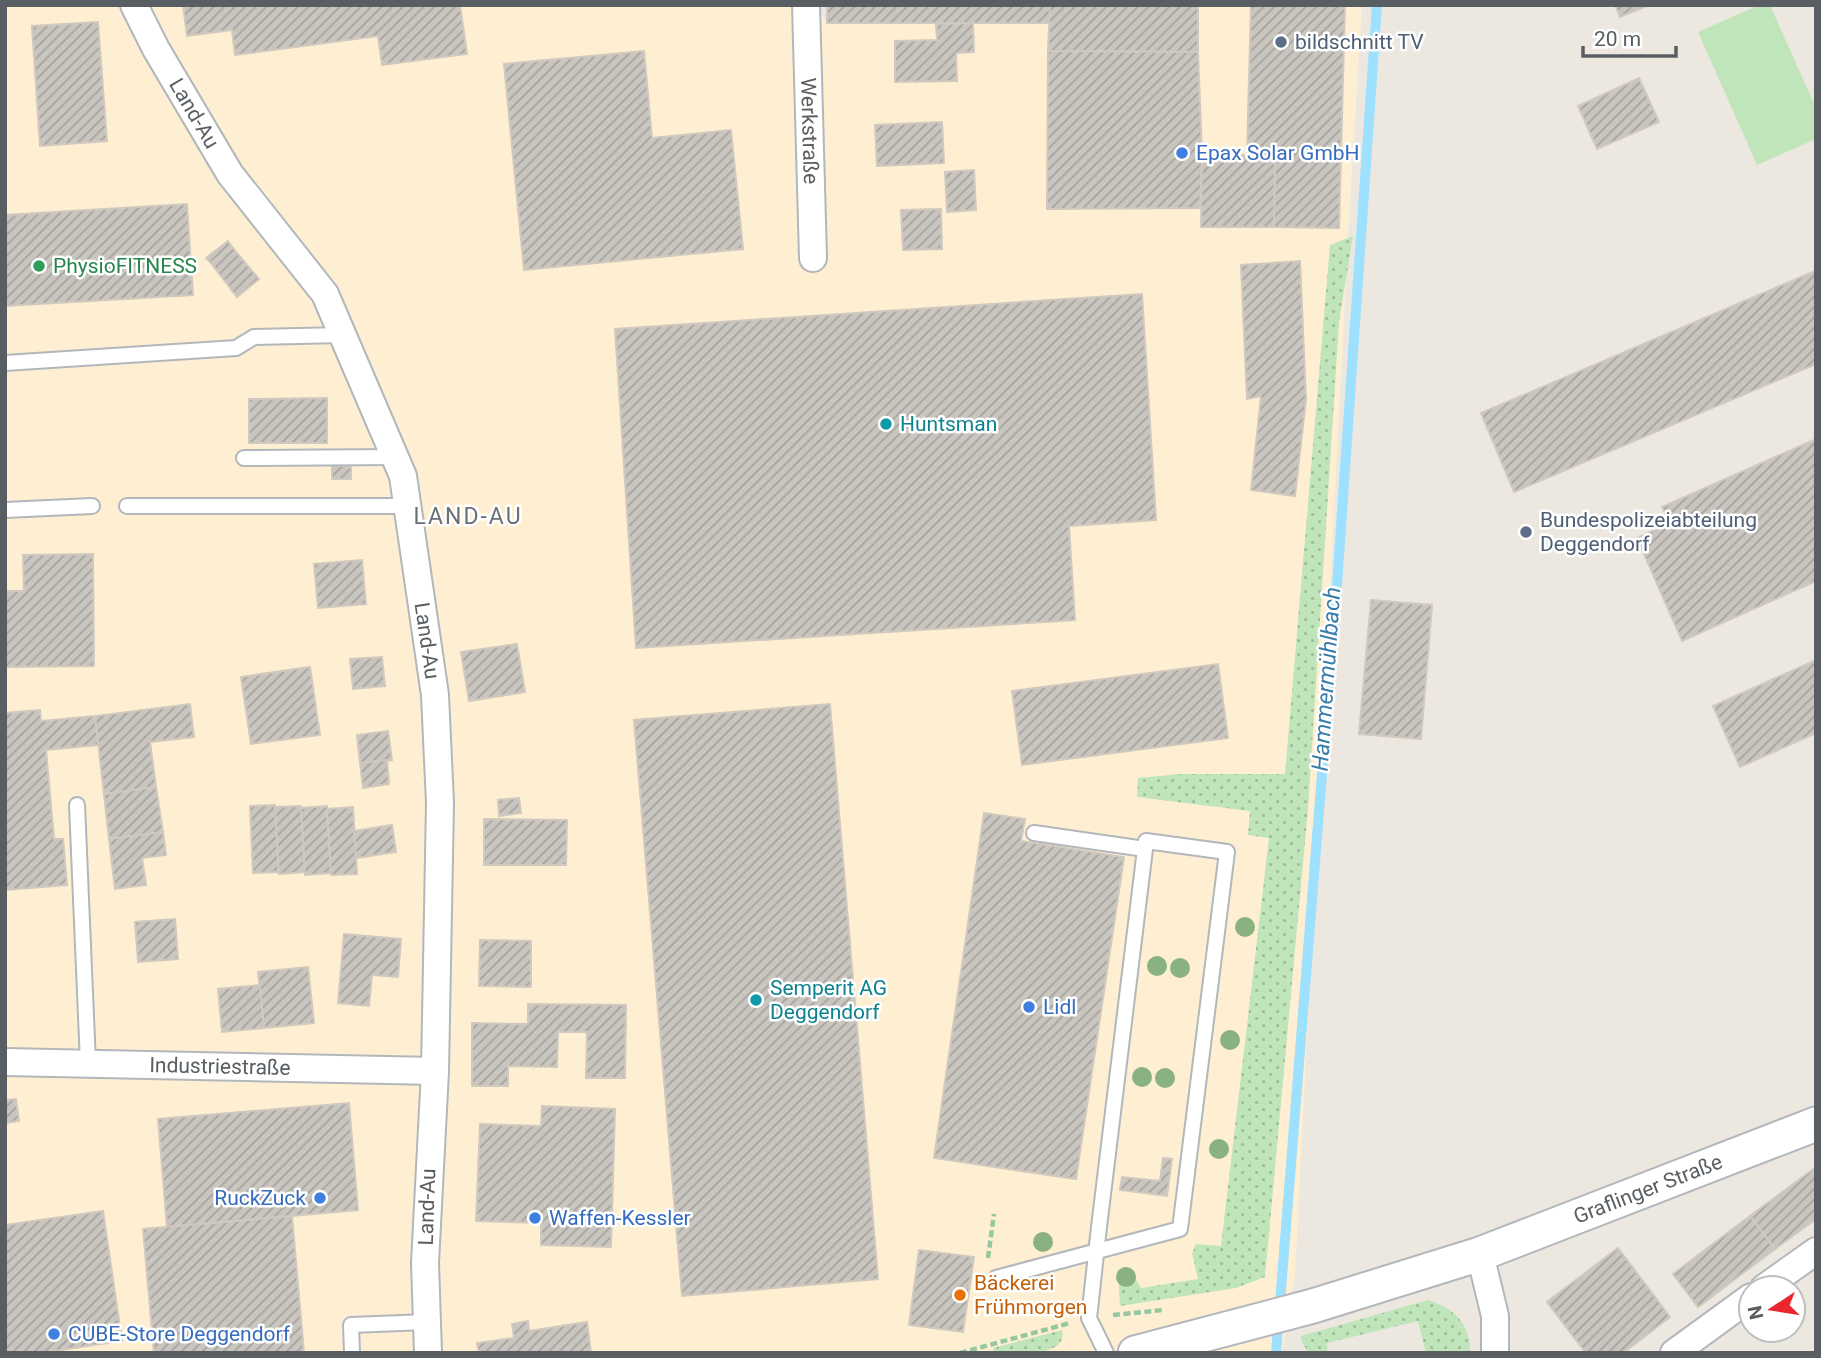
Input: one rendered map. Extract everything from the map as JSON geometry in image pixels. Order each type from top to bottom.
[{"type":"street","name":"Land-Au","points":[[134,5],[156,49],[230,174],[325,294],[404,476],[435,695],[440,803],[435,1071],[425,1263],[428,1353]]},
{"type":"street","name":"Werkstraße","points":[[806,5],[813,258]]},
{"type":"street","name":"Industriestraße","points":[[5,1062],[435,1071]]},
{"type":"street","name":"Graflinger Straße","points":[[1135,1353],[1313,1306],[1480,1254],[1816,1124]]},
{"type":"street","points":[[1784,1274],[1816,1251]]},
{"type":"street","points":[[1480,1254],[1495,1316],[1495,1353]]},
{"type":"street","points":[[1674,1353],[1737,1307]]},
{"type":"lane","points":[[5,363],[236,348],[254,337],[343,335]]},
{"type":"lane","points":[[244,458],[395,457]]},
{"type":"lane","points":[[5,510],[92,506]]},
{"type":"lane","points":[[127,506],[408,506]]},
{"type":"lane","points":[[77,805],[88,1063]]},
{"type":"lane","points":[[1034,832],[1145,849]]},
{"type":"lane","points":[[991,1272],[1097,1252],[1180,1229],[1227,852],[1146,841],[1097,1252],[1089,1318],[1106,1353]]},
{"type":"lane","points":[[352,1353],[351,1325],[427,1322]]},
{"type":"path","points":[[991,1272],[994,1214]]},
{"type":"shaded area","points":[[5,5],[812,5],[827,22],[827,5],[1362,5],[1295,1274],[1282,1353],[5,1353]]},
{"type":"green space","points":[[1759,5],[1770,5],[1816,108],[1816,139],[1757,165],[1698,32]]},
{"type":"green space","points":[[1353,236],[1339,322],[1308,809],[1265,1277],[1236,1288],[1120,1306],[1118,1270],[1130,1269],[1141,1288],[1198,1279],[1192,1253],[1196,1244],[1221,1246],[1269,838],[1248,835],[1250,811],[1137,797],[1138,778],[1180,774],[1285,774],[1330,245]]},
{"type":"green space","points":[[1428,1300],[1446,1308],[1459,1319],[1468,1334],[1470,1353],[1426,1353],[1418,1321],[1327,1343],[1328,1353],[1309,1353],[1301,1341],[1301,1336]]},
{"type":"green space","points":[[1062,1330],[1062,1339],[1049,1350],[994,1353],[993,1348]]},
{"type":"building","points":[[183,5],[460,5],[467,54],[382,65],[378,36],[235,55],[232,30],[187,36]]},
{"type":"building","points":[[827,5],[1050,5],[1050,23],[827,23]]},
{"type":"building","points":[[1050,5],[1198,5],[1198,52],[1048,51]]},
{"type":"building","points":[[1251,5],[1345,5],[1339,228],[1274,227],[1275,156],[1247,155]]},
{"type":"building","points":[[1615,5],[1649,5],[1620,17]]},
{"type":"building","points":[[98,22],[107,141],[40,146],[32,26]]},
{"type":"building","points":[[973,23],[974,52],[956,53],[957,81],[895,82],[895,41],[937,40],[936,24]]},
{"type":"building","points":[[644,51],[652,138],[731,130],[743,249],[524,270],[504,64]]},
{"type":"building","points":[[1048,51],[1198,52],[1202,154],[1200,208],[1047,209]]},
{"type":"building","points":[[1639,78],[1659,122],[1597,149],[1578,106]]},
{"type":"building","points":[[942,122],[944,163],[877,166],[875,125]]},
{"type":"building","points":[[1202,154],[1275,156],[1274,227],[1201,227]]},
{"type":"building","points":[[974,170],[976,210],[947,212],[945,172]]},
{"type":"building","points":[[187,204],[193,295],[5,306],[5,215]]},
{"type":"building","points":[[941,209],[942,249],[903,250],[901,210]]},
{"type":"building","points":[[228,241],[232,247],[211,263],[206,258]]},
{"type":"building","points":[[232,247],[259,279],[237,297],[211,263]]},
{"type":"building","points":[[1300,261],[1306,399],[1295,496],[1251,490],[1261,396],[1247,399],[1241,265]]},
{"type":"building","points":[[1815,271],[1816,364],[1514,492],[1481,413]]},
{"type":"building","name":"Huntsman","points":[[1142,294],[1156,520],[1069,526],[1075,620],[636,648],[615,329]]},
{"type":"building","points":[[327,398],[327,443],[249,443],[249,399]]},
{"type":"building","points":[[1816,439],[1816,581],[1682,641],[1637,538],[1670,523],[1662,507]]},
{"type":"building","points":[[332,466],[351,466],[351,479],[332,479]]},
{"type":"building","points":[[93,554],[94,666],[5,667],[5,591],[24,591],[23,555]]},
{"type":"building","points":[[362,560],[366,604],[318,608],[314,564]]},
{"type":"building","points":[[1371,600],[1432,605],[1421,739],[1359,734]]},
{"type":"building","points":[[517,644],[525,692],[469,701],[461,652]]},
{"type":"building","points":[[382,657],[385,686],[353,689],[350,659]]},
{"type":"building","points":[[1816,660],[1816,733],[1740,767],[1713,706]]},
{"type":"building","points":[[1218,664],[1228,738],[1022,765],[1012,691]]},
{"type":"building","points":[[310,667],[320,735],[251,744],[241,677]]},
{"type":"building","points":[[190,704],[194,737],[150,742],[156,787],[104,794],[95,716]]},
{"type":"building","name":"Semperit AG Deggendorf","points":[[830,704],[878,1279],[682,1296],[634,720]]},
{"type":"building","points":[[40,710],[41,721],[95,716],[98,745],[46,750],[54,839],[63,839],[67,885],[5,890],[5,713]]},
{"type":"building","points":[[388,731],[392,760],[360,763],[357,735]]},
{"type":"building","points":[[387,760],[389,784],[363,788],[360,763]]},
{"type":"building","points":[[156,787],[163,832],[109,839],[104,794]]},
{"type":"building","points":[[519,798],[521,813],[499,816],[498,800]]},
{"type":"building","points":[[275,805],[279,872],[253,873],[250,806]]},
{"type":"building","points":[[301,806],[305,872],[279,874],[275,807]]},
{"type":"building","points":[[327,806],[331,873],[305,875],[301,808]]},
{"type":"building","points":[[353,807],[357,874],[331,875],[327,809]]},
{"type":"building","name":"Lidl","points":[[984,813],[1025,819],[1021,841],[1124,857],[1076,1179],[934,1158]]},
{"type":"building","points":[[484,819],[567,820],[566,865],[484,865]]},
{"type":"building","points":[[392,825],[396,852],[356,858],[354,831]]},
{"type":"building","points":[[163,832],[166,855],[142,858],[146,885],[115,889],[109,839]]},
{"type":"building","points":[[175,919],[178,959],[138,962],[135,922]]},
{"type":"building","points":[[344,934],[401,939],[398,977],[372,975],[369,1006],[338,1003]]},
{"type":"building","points":[[480,940],[531,941],[531,987],[479,986]]},
{"type":"building","points":[[308,967],[314,1023],[264,1028],[258,972]]},
{"type":"building","points":[[260,985],[264,1028],[222,1032],[218,989]]},
{"type":"building","points":[[528,1004],[626,1005],[625,1078],[586,1078],[587,1032],[558,1032],[557,1067],[508,1066],[508,1086],[472,1086],[472,1023],[528,1024]]},
{"type":"building","points":[[5,1095],[6,1100],[16,1099],[19,1121],[5,1123]]},
{"type":"building","points":[[349,1103],[358,1210],[167,1227],[158,1119]]},
{"type":"building","points":[[542,1106],[615,1109],[611,1247],[541,1245],[541,1223],[476,1221],[480,1124],[541,1126]]},
{"type":"building","points":[[1163,1158],[1172,1159],[1167,1196],[1120,1190],[1122,1177],[1160,1181]]},
{"type":"building","points":[[1816,1167],[1816,1219],[1775,1249],[1750,1216]]},
{"type":"building","points":[[103,1211],[122,1341],[41,1353],[5,1353],[5,1225]]},
{"type":"building","points":[[292,1216],[304,1353],[154,1353],[143,1229]]},
{"type":"building","points":[[1750,1216],[1775,1249],[1742,1274],[1737,1274],[1737,1278],[1698,1307],[1673,1274]]},
{"type":"building","points":[[1618,1248],[1670,1317],[1623,1353],[1586,1353],[1547,1302]]},
{"type":"building","points":[[919,1250],[974,1257],[963,1332],[909,1325]]},
{"type":"building","points":[[528,1321],[529,1331],[587,1322],[591,1353],[479,1353],[477,1343],[514,1338],[512,1324]]},
{"type":"waterway","name":"Hammermühlbach","points":[[1276,1353],[1337,585],[1377,5]]},
{"type":"place","name":"bildschnitt TV","points":[[1281,42]]},
{"type":"place","name":"Epax Solar GmbH","points":[[1182,153]]},
{"type":"place","name":"PhysioFITNESS","points":[[39,266]]},
{"type":"place","name":"Huntsman","points":[[886,424]]},
{"type":"place","name":"Bundespolizeiabteilung Deggendorf","points":[[1526,532]]},
{"type":"place","name":"Semperit AG Deggendorf","points":[[756,1000]]},
{"type":"place","name":"Lidl","points":[[1029,1007]]},
{"type":"place","name":"RuckZuck","points":[[320,1198]]},
{"type":"place","name":"Waffen-Kessler","points":[[535,1218]]},
{"type":"place","name":"Bäckerei Frühmorgen","points":[[960,1295]]},
{"type":"place","name":"CUBE-Store Deggendorf","points":[[54,1334]]},
{"type":"district","name":"LAND-AU","points":[[468,516]]}]
